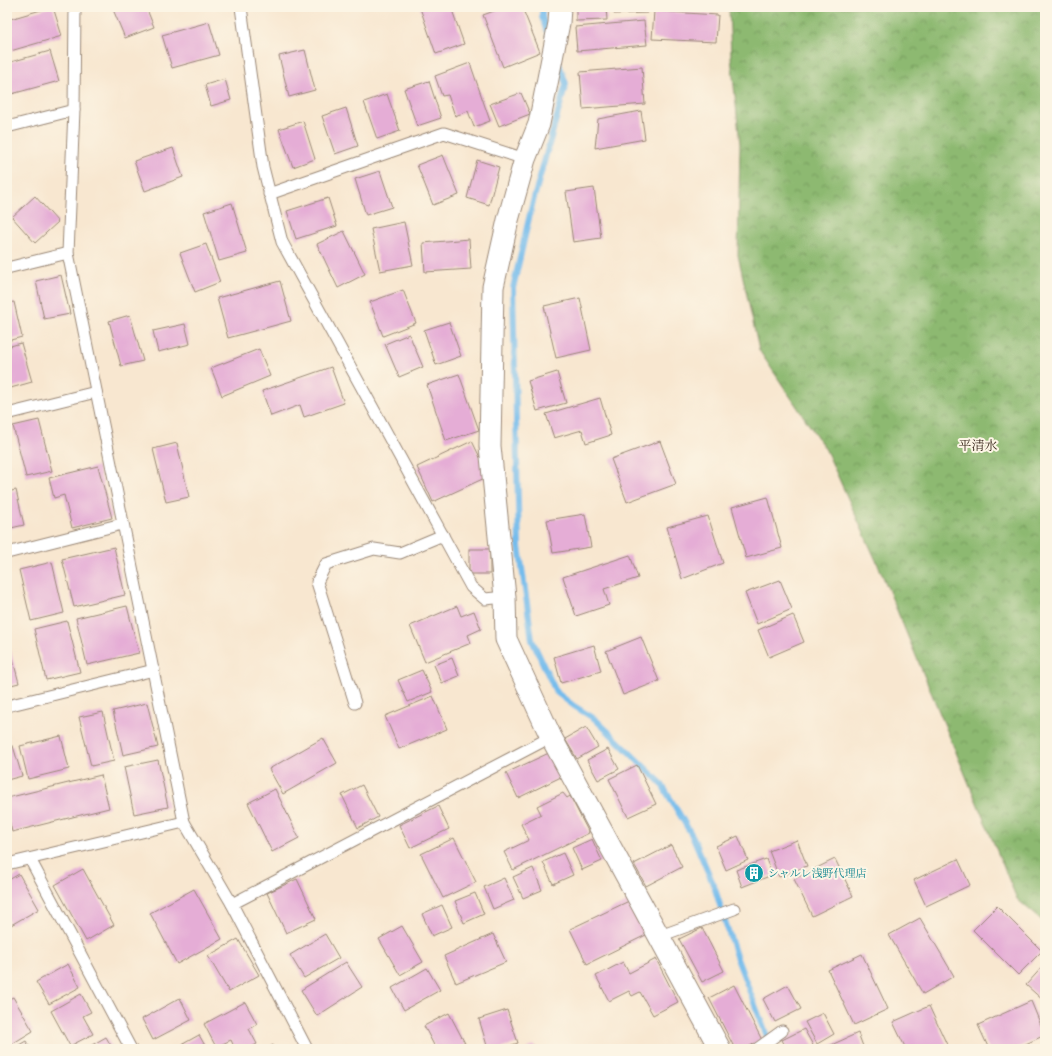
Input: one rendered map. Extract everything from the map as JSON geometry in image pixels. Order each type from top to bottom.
[{"type":"street","points":[[560,15],[539,124],[525,159],[508,220],[493,287],[490,446],[505,597],[506,639],[551,737],[720,1049]]},
{"type":"lane","points":[[75,7],[74,110],[68,253],[122,524],[154,670],[184,822],[232,904],[307,1049]]},
{"type":"lane","points":[[241,7],[263,167],[282,242],[471,587],[485,600],[505,597]]},
{"type":"lane","points":[[7,127],[74,110]]},
{"type":"lane","points":[[269,194],[444,133],[525,159]]},
{"type":"lane","points":[[7,268],[68,253]]},
{"type":"lane","points":[[7,414],[96,392]]},
{"type":"lane","points":[[7,553],[122,524]]},
{"type":"lane","points":[[355,703],[317,582],[326,564],[374,549],[400,553],[443,535]]},
{"type":"lane","points":[[7,706],[154,670]]},
{"type":"lane","points":[[232,904],[551,737]]},
{"type":"lane","points":[[7,864],[184,822]]},
{"type":"lane","points":[[30,859],[131,1049]]},
{"type":"lane","points":[[660,936],[734,909]]},
{"type":"lane","points":[[760,1048],[781,1032]]},
{"type":"green space","points":[[729,7],[1045,7],[1045,923],[1017,899],[879,567],[826,450],[759,350],[738,255],[740,144],[731,57]]},
{"type":"building","points":[[53,7],[62,36],[7,52],[7,20]]},
{"type":"building","points":[[112,7],[146,7],[154,27],[125,38]]},
{"type":"building","points":[[451,7],[464,44],[436,54],[420,8]]},
{"type":"building","points":[[505,7],[522,7],[540,52],[503,67],[483,15]]},
{"type":"building","points":[[576,7],[606,7],[607,20],[576,21]]},
{"type":"building","points":[[613,7],[647,7],[648,13],[614,14]]},
{"type":"building","points":[[654,11],[718,15],[716,42],[652,39]]},
{"type":"building","points":[[644,21],[647,45],[577,51],[575,27]]},
{"type":"building","points":[[209,22],[219,55],[172,68],[162,35]]},
{"type":"building","points":[[305,50],[315,90],[289,97],[279,56]]},
{"type":"building","points":[[50,51],[59,81],[8,95],[7,63]]},
{"type":"building","points":[[470,63],[490,121],[474,127],[468,111],[455,116],[448,95],[442,96],[435,76]]},
{"type":"building","points":[[642,67],[645,104],[583,109],[580,72]]},
{"type":"building","points":[[225,79],[231,100],[211,106],[205,85]]},
{"type":"building","points":[[429,81],[441,118],[417,126],[404,89]]},
{"type":"building","points":[[521,93],[530,114],[499,126],[490,104]]},
{"type":"building","points":[[387,94],[400,131],[377,139],[364,102]]},
{"type":"building","points":[[346,108],[358,146],[335,154],[322,116]]},
{"type":"building","points":[[641,111],[645,139],[595,148],[598,119]]},
{"type":"building","points":[[303,121],[315,159],[293,167],[279,129]]},
{"type":"building","points":[[173,148],[183,177],[145,191],[134,161]]},
{"type":"building","points":[[443,155],[459,195],[433,205],[417,165]]},
{"type":"building","points":[[477,160],[499,167],[489,205],[467,198]]},
{"type":"building","points":[[380,171],[392,207],[366,215],[355,179]]},
{"type":"building","points":[[594,188],[601,238],[573,242],[566,192]]},
{"type":"building","points":[[35,196],[58,222],[35,243],[12,217]]},
{"type":"building","points":[[328,198],[337,226],[296,239],[287,211]]},
{"type":"building","points":[[232,203],[247,253],[219,261],[204,212]]},
{"type":"building","points":[[404,222],[413,265],[380,271],[371,229]]},
{"type":"building","points":[[344,231],[365,274],[338,288],[317,244]]},
{"type":"building","points":[[469,239],[471,269],[425,272],[423,243]]},
{"type":"building","points":[[206,244],[220,282],[195,292],[180,253]]},
{"type":"building","points":[[61,275],[70,314],[44,319],[36,281]]},
{"type":"building","points":[[280,281],[291,321],[228,338],[217,298]]},
{"type":"building","points":[[403,290],[416,323],[383,336],[370,302]]},
{"type":"building","points":[[580,298],[591,350],[556,358],[544,306]]},
{"type":"building","points":[[14,302],[22,337],[7,341],[7,303]]},
{"type":"building","points":[[130,315],[143,361],[121,366],[109,321]]},
{"type":"building","points":[[449,322],[461,356],[436,365],[424,330]]},
{"type":"building","points":[[185,324],[190,344],[158,352],[153,331]]},
{"type":"building","points":[[409,334],[423,367],[399,377],[385,344]]},
{"type":"building","points":[[21,343],[32,382],[7,389],[7,347]]},
{"type":"building","points":[[259,349],[270,376],[222,396],[211,368]]},
{"type":"building","points":[[331,367],[344,403],[304,417],[300,405],[271,416],[262,391]]},
{"type":"building","points":[[557,372],[566,403],[537,411],[528,381]]},
{"type":"building","points":[[459,374],[479,430],[446,441],[427,385]]},
{"type":"building","points":[[600,398],[611,435],[586,443],[582,430],[554,438],[546,414]]},
{"type":"building","points":[[39,420],[52,471],[26,477],[13,426]]},
{"type":"building","points":[[472,441],[489,476],[433,502],[417,467]]},
{"type":"building","points":[[660,441],[676,484],[627,502],[611,459]]},
{"type":"building","points":[[177,443],[189,497],[166,502],[153,449]]},
{"type":"building","points":[[98,466],[112,518],[72,528],[64,495],[54,498],[49,478]]},
{"type":"building","points":[[16,490],[24,525],[7,529],[7,492]]},
{"type":"building","points":[[768,497],[782,548],[746,558],[732,507]]},
{"type":"building","points":[[585,514],[591,547],[553,553],[547,520]]},
{"type":"building","points":[[708,516],[723,563],[682,579],[667,527]]},
{"type":"building","points":[[114,547],[125,595],[74,607],[62,559]]},
{"type":"building","points":[[469,549],[490,549],[490,574],[469,574]]},
{"type":"building","points":[[630,555],[638,578],[604,589],[609,605],[576,616],[563,577]]},
{"type":"building","points":[[52,562],[64,613],[31,621],[19,570]]},
{"type":"building","points":[[780,580],[792,609],[757,624],[745,593]]},
{"type":"building","points":[[127,606],[139,653],[87,665],[76,618]]},
{"type":"building","points":[[457,606],[461,616],[474,611],[481,629],[468,635],[471,643],[425,662],[410,626]]},
{"type":"building","points":[[793,615],[804,642],[769,657],[758,630]]},
{"type":"building","points":[[67,621],[80,672],[46,680],[34,629]]},
{"type":"building","points":[[7,637],[19,683],[7,686]]},
{"type":"building","points":[[641,637],[659,681],[623,695],[606,651]]},
{"type":"building","points":[[594,645],[601,671],[561,683],[554,657]]},
{"type":"building","points":[[452,658],[459,676],[442,683],[434,665]]},
{"type":"building","points":[[422,670],[432,692],[408,702],[398,680]]},
{"type":"building","points":[[433,696],[447,729],[399,749],[385,716]]},
{"type":"building","points":[[147,703],[158,747],[123,755],[113,711]]},
{"type":"building","points":[[103,712],[114,761],[91,766],[79,717]]},
{"type":"building","points":[[586,727],[598,747],[577,759],[565,739]]},
{"type":"building","points":[[61,736],[69,769],[28,779],[20,746]]},
{"type":"building","points":[[323,738],[337,763],[283,794],[269,769]]},
{"type":"building","points":[[13,746],[22,776],[7,780],[7,747]]},
{"type":"building","points":[[608,749],[619,769],[598,780],[587,760]]},
{"type":"building","points":[[551,752],[563,776],[518,798],[506,773]]},
{"type":"building","points":[[158,760],[168,807],[134,814],[124,767]]},
{"type":"building","points":[[637,765],[656,804],[628,817],[609,779]]},
{"type":"building","points":[[101,775],[109,808],[12,832],[7,812],[7,798]]},
{"type":"building","points":[[362,785],[378,817],[358,828],[342,795]]},
{"type":"building","points":[[275,789],[299,838],[272,852],[248,803]]},
{"type":"building","points":[[563,793],[567,798],[570,796],[589,833],[513,870],[504,852],[529,840],[521,824],[541,814],[537,806]]},
{"type":"building","points":[[438,806],[449,829],[410,848],[399,825]]},
{"type":"building","points":[[738,836],[748,860],[726,870],[716,846]]},
{"type":"building","points":[[454,838],[476,882],[443,898],[421,854]]},
{"type":"building","points":[[592,839],[602,861],[582,870],[572,848]]},
{"type":"building","points":[[797,840],[807,866],[779,877],[769,851]]},
{"type":"building","points":[[671,845],[682,867],[646,886],[634,864]]},
{"type":"building","points":[[563,853],[573,875],[553,884],[543,862]]},
{"type":"building","name":"シャルレ浅野代理店","points":[[766,859],[772,875],[742,887],[736,870]]},
{"type":"building","points":[[835,859],[853,896],[812,916],[794,879]]},
{"type":"building","points":[[958,859],[970,885],[926,906],[914,880]]},
{"type":"building","points":[[533,868],[542,890],[523,898],[513,877]]},
{"type":"building","points":[[83,869],[114,925],[86,941],[55,885]]},
{"type":"building","points":[[19,874],[39,909],[11,925],[7,918],[7,881]]},
{"type":"building","points":[[504,878],[514,900],[493,909],[484,887]]},
{"type":"building","points":[[297,879],[316,919],[286,933],[267,893]]},
{"type":"building","points":[[194,889],[222,939],[177,964],[150,913]]},
{"type":"building","points":[[475,893],[484,914],[464,923],[455,901]]},
{"type":"building","points":[[629,901],[646,935],[587,964],[570,929]]},
{"type":"building","points":[[442,905],[452,927],[432,936],[422,914]]},
{"type":"building","points":[[997,906],[1042,951],[1018,975],[973,930]]},
{"type":"building","points":[[920,918],[954,976],[923,994],[889,935]]},
{"type":"building","points":[[402,926],[423,962],[400,975],[379,939]]},
{"type":"building","points":[[702,928],[724,971],[702,982],[679,939]]},
{"type":"building","points":[[325,934],[339,958],[304,978],[290,955]]},
{"type":"building","points":[[493,934],[506,962],[456,983],[444,956]]},
{"type":"building","points":[[238,939],[259,975],[229,992],[208,956]]},
{"type":"building","points":[[862,954],[888,1009],[854,1025],[828,970]]},
{"type":"building","points":[[656,959],[678,1002],[653,1015],[640,992],[632,996],[629,991],[609,1001],[596,976],[623,962],[629,973]]},
{"type":"building","points":[[346,962],[362,987],[317,1016],[301,990]]},
{"type":"building","points":[[68,964],[80,987],[49,1004],[36,982]]},
{"type":"building","points":[[1045,964],[1045,1002],[1026,985]]},
{"type":"building","points":[[427,968],[440,990],[404,1010],[392,988]]},
{"type":"building","points":[[734,985],[762,1040],[744,1049],[735,1049],[709,998]]},
{"type":"building","points":[[788,985],[801,1009],[775,1022],[763,999]]},
{"type":"building","points":[[81,994],[91,1012],[83,1016],[93,1034],[70,1046],[51,1011]]},
{"type":"building","points":[[13,997],[33,1031],[7,1047],[7,1000]]},
{"type":"building","points":[[180,998],[191,1020],[153,1040],[142,1019]]},
{"type":"building","points":[[1031,1001],[1045,1035],[1015,1049],[989,1049],[978,1025]]},
{"type":"building","points":[[245,1002],[257,1024],[249,1029],[257,1044],[248,1049],[235,1049],[231,1040],[216,1047],[204,1024]]},
{"type":"building","points":[[929,1006],[949,1049],[906,1049],[893,1022]]},
{"type":"building","points":[[507,1010],[518,1043],[500,1049],[488,1049],[479,1019]]},
{"type":"building","points":[[449,1013],[468,1049],[436,1049],[424,1026]]},
{"type":"building","points":[[823,1013],[834,1034],[817,1044],[805,1022]]},
{"type":"building","points":[[804,1029],[815,1049],[787,1049],[782,1040]]},
{"type":"building","points":[[858,1033],[864,1049],[831,1049],[829,1046]]},
{"type":"building","points":[[199,1035],[207,1049],[174,1049]]},
{"type":"building","points":[[106,1037],[113,1049],[85,1049]]},
{"type":"building","points":[[26,1041],[31,1049],[12,1049]]},
{"type":"building","points":[[706,1044],[710,1049],[698,1049]]},
{"type":"building","points":[[273,1045],[275,1049],[266,1049]]},
{"type":"building","points":[[534,1045],[537,1049],[526,1049]]},
{"type":"waterway","points":[[542,7],[542,17],[549,37]]},
{"type":"waterway","points":[[558,61],[566,84],[532,205],[513,288],[519,546],[532,640],[556,692],[574,706],[595,719],[661,783],[693,837],[714,886],[736,956],[772,1049]]},
{"type":"place","name":"シャルレ浅野代理店","points":[[754,873]]},
{"type":"district","name":"平清水","points":[[978,445]]}]
